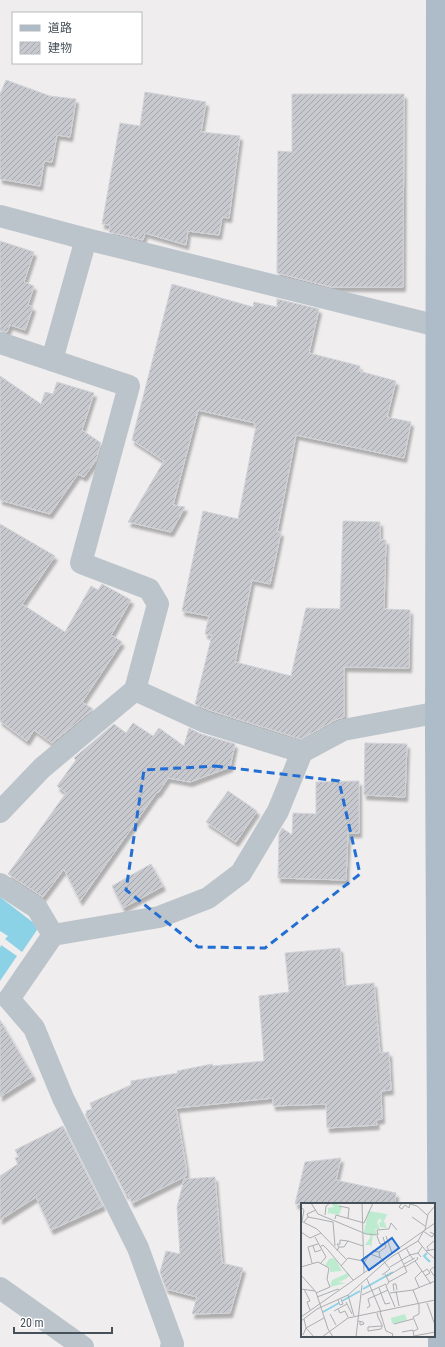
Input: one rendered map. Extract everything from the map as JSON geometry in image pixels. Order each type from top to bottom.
[{"type":"main road","points":[[437,0],[441,260],[438,326],[441,712],[439,1347]]},
{"type":"street","points":[[0,216],[86,240],[438,326]]},
{"type":"street","points":[[52,360],[86,240]]},
{"type":"street","points":[[0,342],[129,386],[81,563],[149,589],[158,604],[135,690],[42,768],[0,812]]},
{"type":"street","points":[[135,690],[205,722],[302,752]]},
{"type":"street","points":[[171,1347],[173,1344],[138,1248],[63,1098],[34,1028],[9,999],[53,934],[159,917],[208,898],[241,873],[278,811],[302,752],[343,730],[441,712]]},
{"type":"street","points":[[0,884],[37,908],[53,934]]},
{"type":"street","points":[[0,1288],[83,1347]]},
{"type":"highlighted area","points":[[215,766],[339,781],[360,874],[265,948],[198,947],[126,890],[144,770]]},
{"type":"water","points":[[0,897],[39,927],[22,952],[5,939],[8,936],[0,931]]},
{"type":"water","points":[[1,945],[17,956],[0,981],[0,948]]},
{"type":"building","points":[[6,80],[50,96],[76,99],[70,137],[57,135],[52,162],[44,161],[40,186],[0,179],[0,94]]},
{"type":"building","points":[[145,92],[206,102],[201,132],[240,136],[229,218],[222,217],[219,235],[188,231],[186,245],[145,233],[143,240],[109,232],[110,225],[102,224],[120,123],[140,126]]},
{"type":"building","points":[[292,94],[404,94],[403,287],[331,287],[277,273],[278,151],[292,152]]},
{"type":"building","points":[[0,241],[34,252],[24,282],[34,286],[28,305],[33,307],[25,330],[10,325],[7,332],[0,331]]},
{"type":"building","points":[[172,284],[253,307],[254,302],[277,307],[277,299],[319,309],[309,353],[360,366],[359,371],[396,381],[387,417],[411,422],[404,458],[296,435],[277,532],[281,532],[270,584],[252,580],[235,662],[291,676],[306,608],[340,609],[343,521],[380,522],[380,540],[386,540],[384,609],[410,610],[409,668],[344,667],[344,717],[337,719],[301,739],[209,710],[195,704],[212,635],[205,634],[209,616],[182,611],[203,511],[238,519],[256,426],[254,426],[255,423],[198,410],[173,505],[185,507],[171,532],[128,522],[164,461],[132,440]]},
{"type":"building","points":[[0,376],[41,404],[45,392],[53,394],[57,382],[94,393],[82,430],[101,443],[96,460],[84,477],[78,474],[50,514],[0,500]]},
{"type":"building","points":[[0,524],[55,556],[22,604],[65,632],[91,586],[98,590],[102,584],[131,600],[111,635],[122,642],[82,702],[93,709],[52,743],[34,730],[27,741],[0,721]]},
{"type":"building","points":[[133,723],[153,736],[159,728],[184,746],[189,728],[201,734],[235,744],[230,767],[190,782],[168,778],[80,901],[64,869],[43,897],[8,874],[66,793],[57,786],[76,760],[74,758],[114,724],[126,733]]},
{"type":"building","points":[[365,743],[407,744],[405,797],[364,795]]},
{"type":"building","points":[[359,781],[359,833],[348,833],[346,880],[278,878],[279,834],[282,828],[292,835],[293,813],[316,814],[316,782]]},
{"type":"building","points":[[228,791],[257,811],[236,842],[206,822]]},
{"type":"building","points":[[151,864],[163,886],[123,908],[112,886]]},
{"type":"building","points":[[340,948],[343,986],[374,983],[380,1053],[389,1052],[391,1090],[381,1091],[382,1119],[376,1120],[377,1125],[327,1128],[326,1104],[273,1106],[273,1098],[176,1108],[186,1167],[186,1176],[132,1203],[128,1194],[126,1195],[85,1114],[87,1113],[86,1111],[92,1109],[90,1103],[131,1085],[131,1081],[178,1073],[177,1071],[212,1064],[213,1066],[264,1061],[259,996],[289,992],[285,953]]},
{"type":"building","points":[[0,1020],[33,1076],[0,1097]]},
{"type":"building","points":[[63,1126],[103,1206],[51,1230],[36,1197],[0,1220],[0,1176],[18,1164],[15,1158],[19,1157],[15,1150]]},
{"type":"building","points":[[341,1158],[336,1180],[396,1193],[395,1203],[295,1204],[305,1162]]},
{"type":"building","points":[[215,1177],[222,1263],[243,1268],[230,1313],[192,1314],[197,1297],[166,1289],[160,1272],[166,1251],[180,1254],[177,1207],[184,1179]]}]
